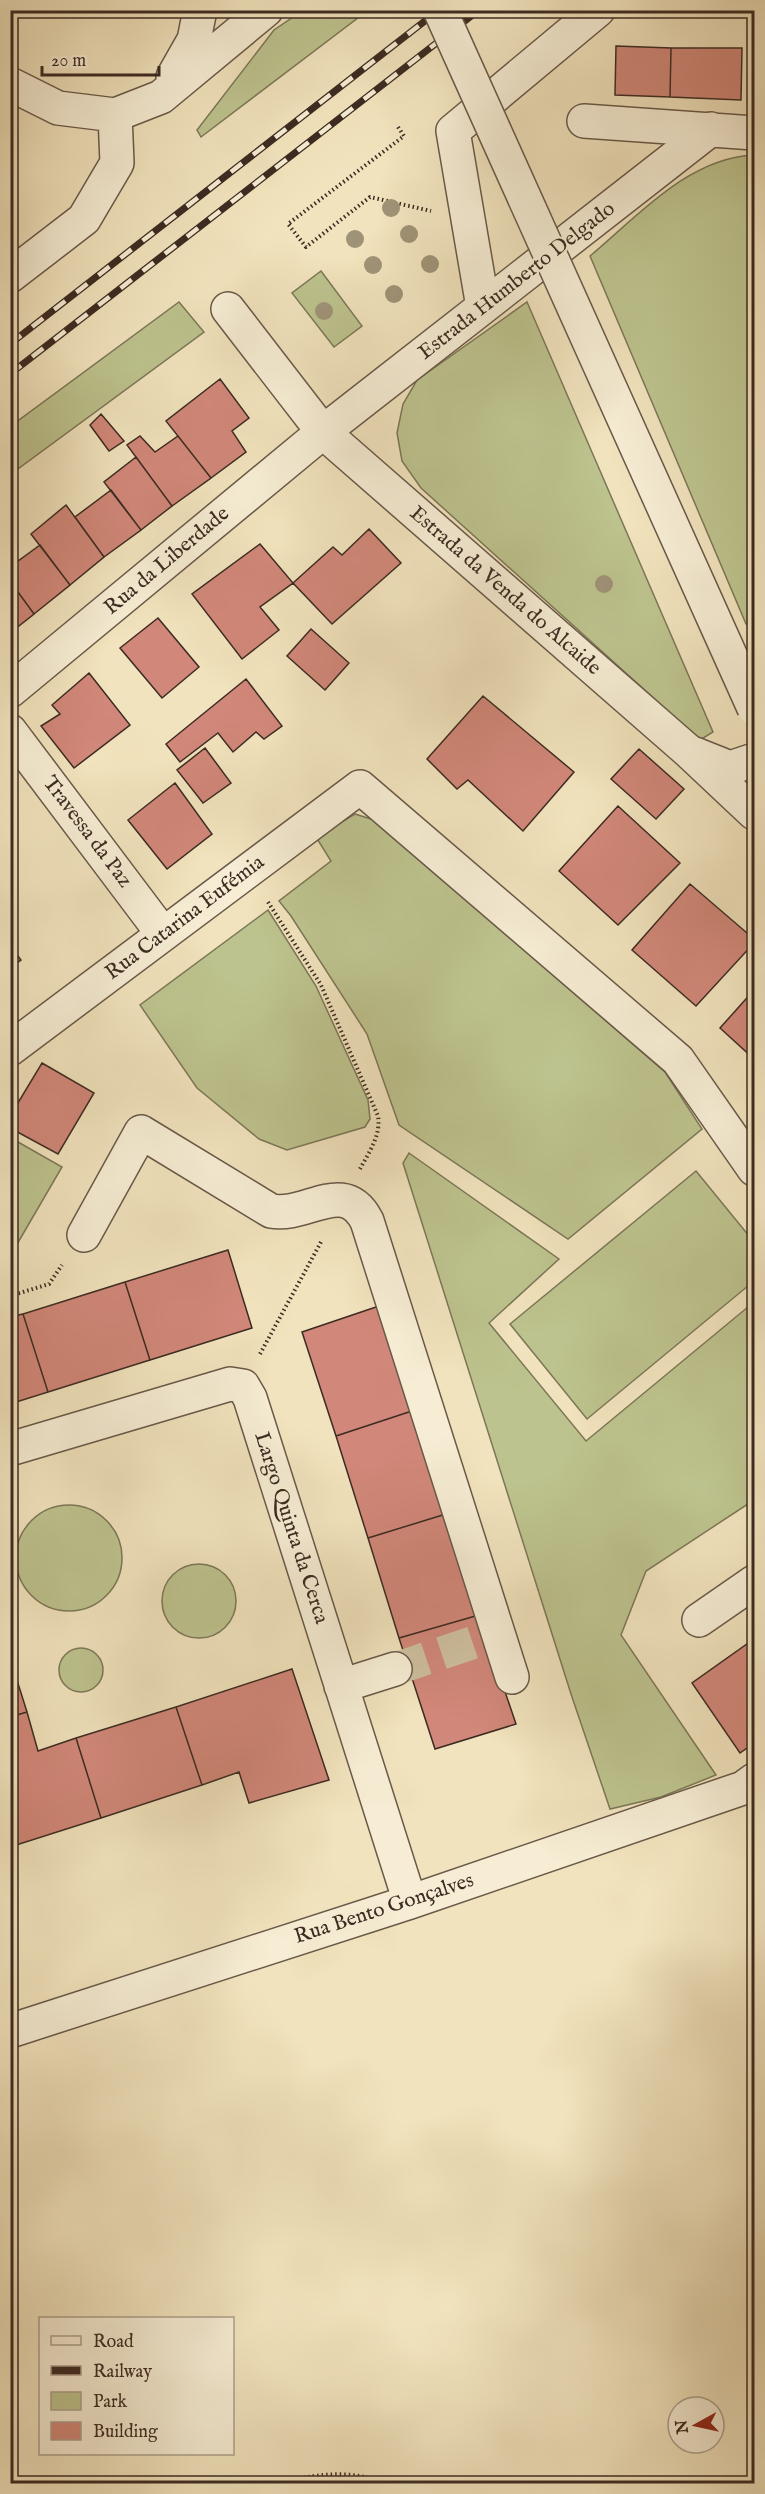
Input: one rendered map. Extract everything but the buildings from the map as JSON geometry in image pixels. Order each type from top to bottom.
[{"type":"street","points":[[161,97],[194,40],[200,10]]},
{"type":"street","points":[[10,84],[58,108],[115,115],[161,97],[266,10]]},
{"type":"street","points":[[440,10],[754,708]]},
{"type":"street","points":[[483,307],[453,131],[598,10]]},
{"type":"street","points":[[10,276],[84,219],[117,164],[115,115]]},
{"type":"street","points":[[584,121],[754,133]]},
{"type":"street","name":"Estrada Humberto Delgado","points":[[323,432],[711,129]]},
{"type":"street","name":"Estrada da Venda do Alcaide","points":[[228,309],[323,432],[687,750],[754,813]]},
{"type":"street","name":"Rua da Liberdade","points":[[10,691],[323,432]]},
{"type":"street","name":"Travessa da Paz","points":[[10,731],[163,934]]},
{"type":"street","name":"Estrada da Venda do Alcaide","points":[[687,750],[730,768],[754,760]]},
{"type":"street","name":"Rua Catarina Eufémia","points":[[10,1049],[360,787],[678,1060],[754,1169]]},
{"type":"street","points":[[84,1235],[141,1132],[271,1212],[292,1212],[333,1199],[345,1199],[362,1210],[512,1677]]},
{"type":"street","points":[[10,1449],[230,1384],[243,1386]]},
{"type":"street","name":"Largo Quinta da Cerca","points":[[243,1386],[250,1398],[410,1902]]},
{"type":"street","points":[[699,1620],[754,1582]]},
{"type":"street","points":[[341,1686],[395,1669]]},
{"type":"street","name":"Rua Bento Gonçalves","points":[[10,2031],[410,1902],[742,1788],[754,1780]]},
{"type":"path","points":[[398,127],[404,136],[288,224],[306,247],[370,197],[468,220]]},
{"type":"path","points":[[243,1386],[345,1199],[376,1138],[379,1124],[378,1116],[321,985],[248,870]]},
{"type":"path","points":[[10,1296],[49,1284],[84,1235]]},
{"type":"path","points":[[273,2484],[303,2477],[350,2474],[384,2484]]},
{"type":"green space","points":[[302,11],[367,11],[201,137],[197,130],[274,30]]},
{"type":"green space","points":[[754,155],[754,623],[746,624],[590,256],[646,207],[686,178],[707,166]]},
{"type":"green space","points":[[321,271],[362,326],[334,347],[292,293]]},
{"type":"green space","points":[[179,302],[204,332],[11,474],[11,426]]},
{"type":"green space","points":[[527,302],[713,732],[700,740],[421,488],[402,461],[397,433],[403,404],[417,380]]},
{"type":"green space","points":[[355,814],[374,820],[665,1072],[702,1129],[568,1239],[399,1125],[367,1034],[279,901],[331,861],[316,837]]},
{"type":"green space","points":[[268,910],[316,986],[368,1100],[370,1119],[365,1127],[287,1150],[259,1139],[197,1088],[140,1005]]},
{"type":"green space","points":[[11,1138],[62,1167],[16,1246],[10,1243]]},
{"type":"green space","points":[[409,1153],[559,1259],[489,1323],[586,1441],[754,1302],[754,1500],[646,1571],[621,1635],[716,1775],[661,1797],[610,1809],[571,1694],[403,1163]]},
{"type":"green space","points":[[696,1171],[754,1242],[754,1281],[587,1419],[510,1324]]},
{"type":"green space","points":[[69,1505],[89,1509],[107,1520],[118,1538],[122,1558],[118,1578],[107,1596],[89,1607],[69,1611],[49,1607],[31,1596],[20,1578],[16,1558],[20,1538],[31,1520],[49,1509]]},
{"type":"green space","points":[[192,1564],[206,1564],[220,1570],[230,1580],[236,1594],[234,1615],[220,1632],[206,1638],[192,1638],[178,1632],[168,1622],[162,1608],[162,1594],[168,1580],[178,1570]]},
{"type":"green space","points":[[81,1648],[90,1649],[97,1654],[102,1661],[102,1679],[97,1686],[90,1691],[81,1692],[72,1691],[65,1686],[60,1679],[59,1670],[60,1661],[65,1654],[72,1649]]},
{"type":"tunnel","points":[[395,1669],[498,1634]]},
{"type":"railway","points":[[10,344],[439,10]]},
{"type":"railway","points":[[10,374],[479,10]]}]
